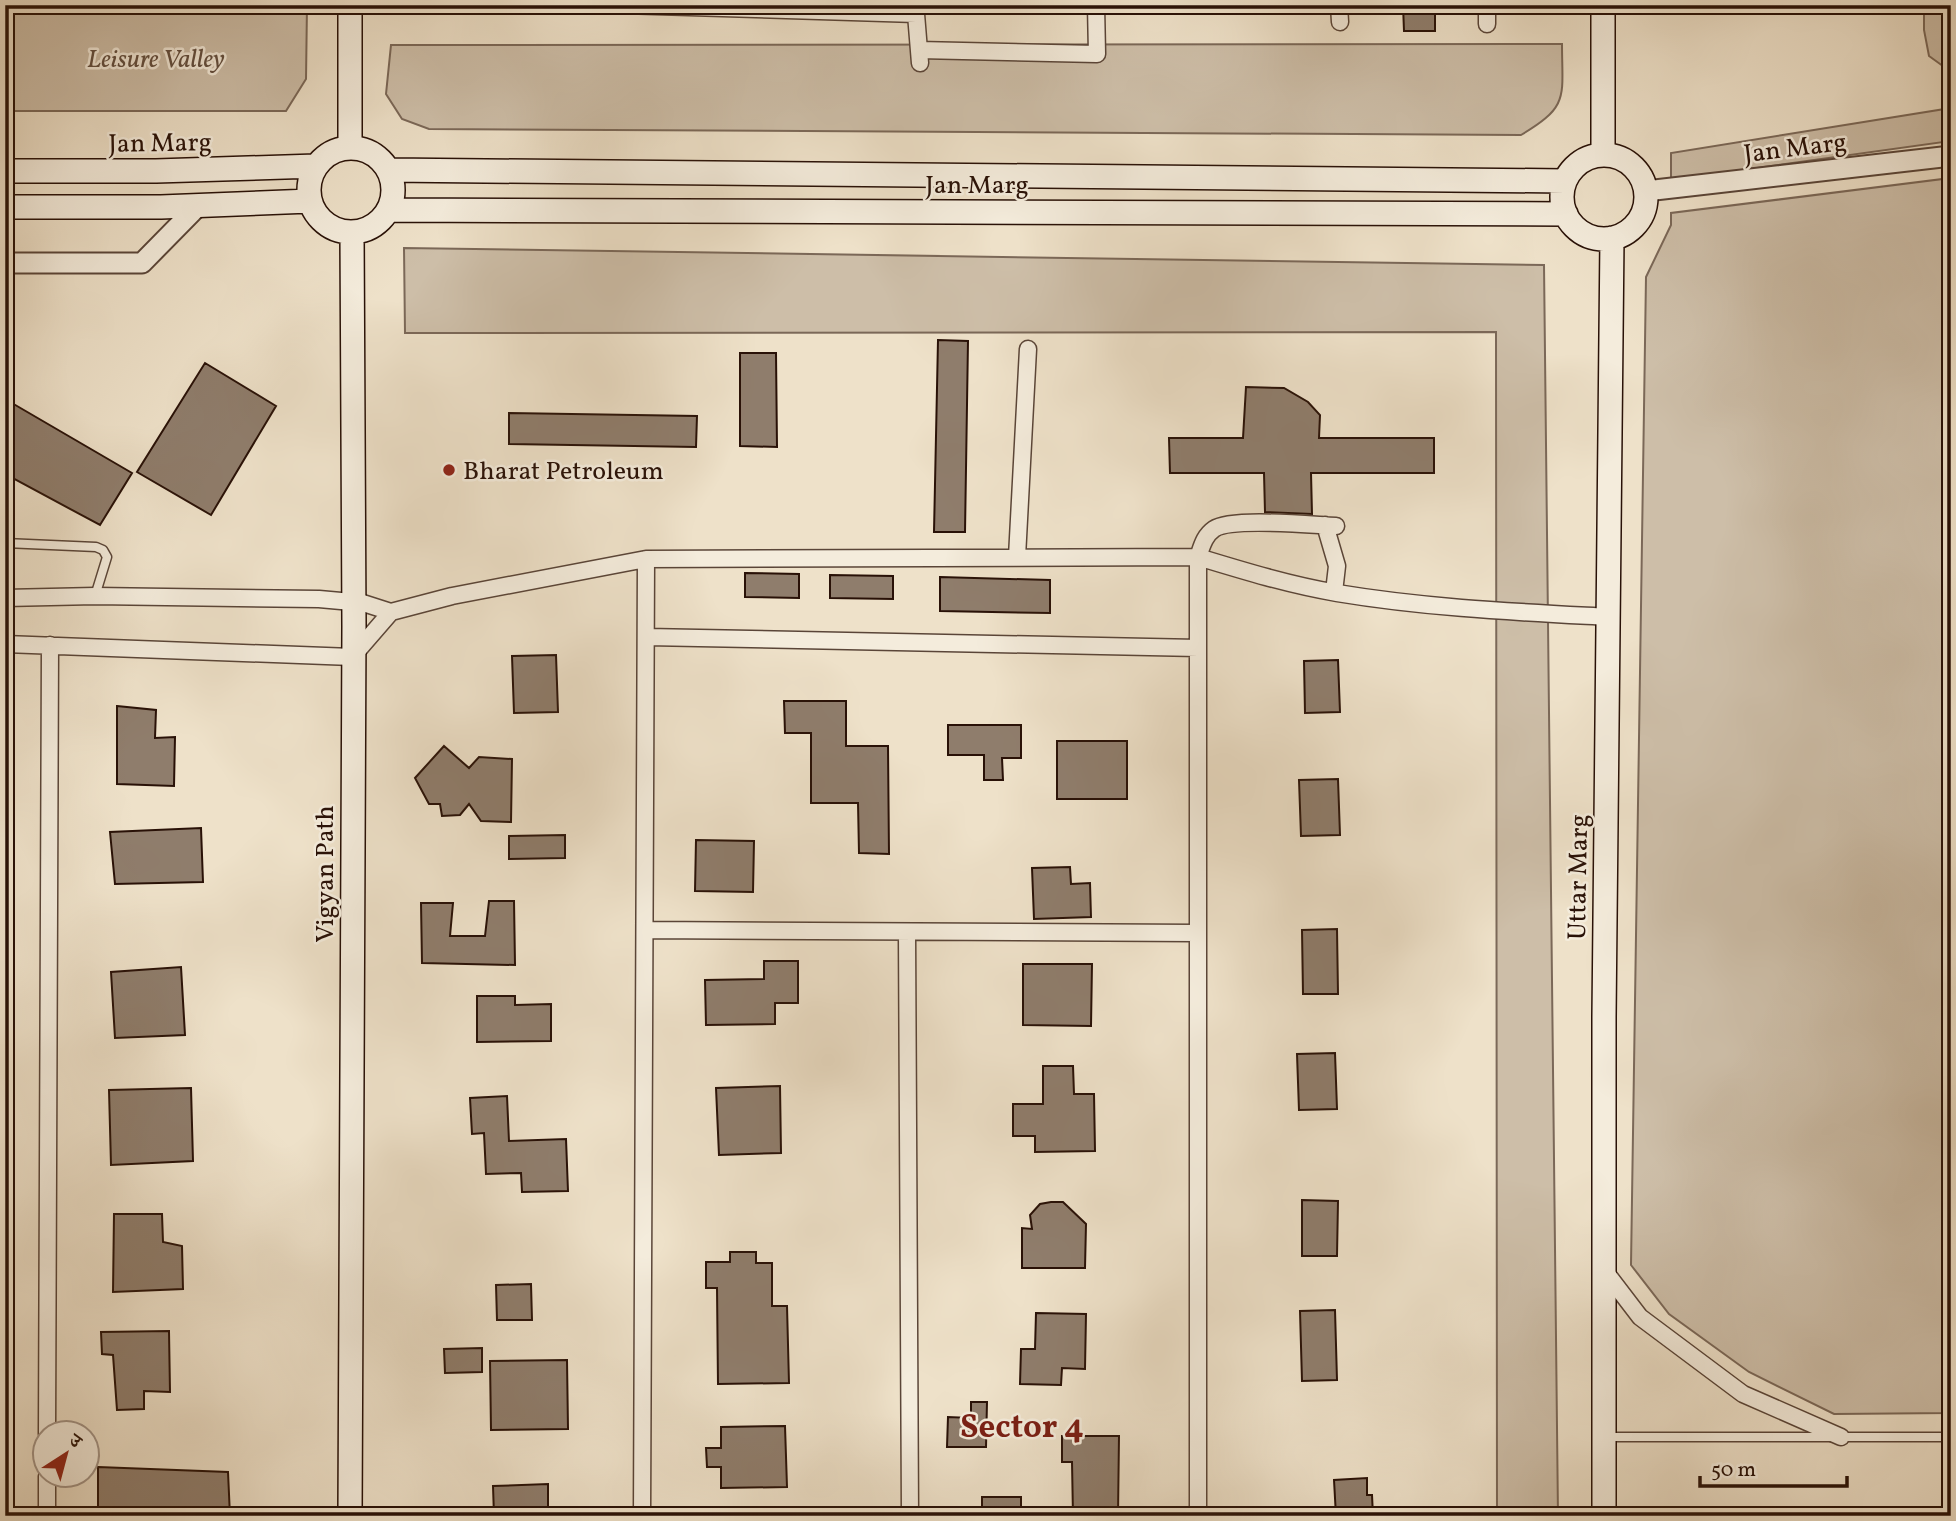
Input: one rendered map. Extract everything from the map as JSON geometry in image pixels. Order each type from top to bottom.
[{"type":"main road","points":[[350,5],[350,147]]},
{"type":"main road","points":[[1603,5],[1603,154]]},
{"type":"main road","points":[[350,147],[365,149],[380,159],[389,170],[394,188],[388,210],[376,224],[352,232],[335,229],[322,220],[310,201],[309,191],[316,166],[336,150],[350,147]]},
{"type":"main road","points":[[1603,154],[1618,157],[1633,166],[1642,177],[1646,191],[1645,210],[1635,226],[1620,236],[1589,236],[1575,228],[1566,214],[1562,198],[1565,181],[1573,167],[1590,157],[1603,154]]},
{"type":"main road","name":"Jan Marg","points":[[5,171],[156,171],[316,166]]},
{"type":"main road","name":"Jan Marg","points":[[389,170],[1565,181]]},
{"type":"main road","points":[[5,207],[310,201]]},
{"type":"main road","name":"Jan Marg","points":[[388,210],[1566,214]]},
{"type":"main road","name":"Vigyan Path","points":[[350,1516],[354,603],[352,232]]},
{"type":"main road","name":"Uttar Marg","points":[[1604,1516],[1612,238]]},
{"type":"street","points":[[622,5],[916,9],[920,57],[1097,54],[1096,5]]},
{"type":"street","points":[[1339,5],[1340,22]]},
{"type":"street","points":[[1487,5],[1487,24]]},
{"type":"street","name":"Jan Marg","points":[[1646,191],[1951,156]]},
{"type":"street","points":[[5,263],[142,263],[199,205]]},
{"type":"street","points":[[1017,557],[1028,349]]},
{"type":"street","points":[[1198,1516],[1198,557],[1206,536],[1217,526],[1243,522],[1330,526],[1337,566],[1335,592]]},
{"type":"street","points":[[5,598],[94,596],[319,599],[354,603],[391,612],[452,596],[646,559],[1198,557],[1272,579],[1335,592],[1461,609],[1608,617]]},
{"type":"street","points":[[642,1516],[646,559]]},
{"type":"street","points":[[5,644],[352,657],[391,612]]},
{"type":"street","points":[[647,637],[1198,648]]},
{"type":"street","points":[[47,1420],[50,645]]},
{"type":"street","points":[[645,930],[1198,933]]},
{"type":"street","points":[[907,932],[910,1516]]},
{"type":"street","points":[[1604,1270],[1640,1317],[1743,1394],[1841,1437]]},
{"type":"street","points":[[47,1490],[47,1516]]},
{"type":"lane","points":[[5,542],[96,547],[103,550],[107,556],[94,596]]},
{"type":"lane","points":[[1603,1437],[1951,1437]]},
{"type":"green space","name":"Leisure Valley","points":[[5,5],[307,5],[306,79],[286,111],[5,111]]},
{"type":"green space","points":[[1924,5],[1951,5],[1951,68],[1947,69],[1929,56],[1924,30]]},
{"type":"green space","points":[[1562,44],[1562,88],[1556,107],[1537,125],[1521,135],[429,129],[402,119],[386,94],[391,45]]},
{"type":"green space","points":[[1951,108],[1951,141],[1671,180],[1671,153]]},
{"type":"green space","points":[[1951,178],[1951,1413],[1834,1414],[1749,1372],[1669,1314],[1631,1265],[1646,277],[1671,225],[1671,213]]},
{"type":"green space","points":[[404,248],[1544,265],[1558,1516],[1497,1516],[1496,332],[405,333]]},
{"type":"building","points":[[1403,5],[1435,5],[1435,31],[1404,31]]},
{"type":"building","points":[[938,340],[968,341],[965,532],[934,532]]},
{"type":"building","points":[[740,353],[776,353],[777,447],[740,446]]},
{"type":"building","points":[[205,363],[276,406],[211,515],[137,472]]},
{"type":"building","points":[[1246,387],[1284,388],[1308,402],[1320,415],[1319,438],[1434,438],[1434,473],[1311,473],[1312,514],[1265,512],[1264,473],[1170,473],[1169,438],[1243,438]]},
{"type":"building","points":[[5,399],[132,473],[100,525],[5,474]]},
{"type":"building","points":[[509,413],[697,416],[696,447],[509,444]]},
{"type":"building","points":[[745,573],[799,574],[799,598],[745,597]]},
{"type":"building","points":[[830,575],[893,576],[893,599],[830,598]]},
{"type":"building","points":[[940,577],[1050,580],[1050,613],[940,611]]},
{"type":"building","points":[[556,655],[558,712],[514,713],[512,656]]},
{"type":"building","points":[[1338,660],[1340,712],[1305,713],[1304,661]]},
{"type":"building","points":[[784,701],[846,701],[846,746],[888,746],[889,854],[859,853],[858,803],[811,803],[811,733],[785,733]]},
{"type":"building","points":[[117,706],[156,710],[155,738],[175,737],[174,786],[117,784]]},
{"type":"building","points":[[948,725],[1021,725],[1021,758],[1002,758],[1003,780],[984,780],[984,755],[948,755]]},
{"type":"building","points":[[1057,741],[1127,741],[1127,799],[1057,799]]},
{"type":"building","points":[[444,746],[469,768],[479,757],[512,759],[511,822],[481,821],[469,804],[460,815],[442,816],[440,804],[429,804],[415,778]]},
{"type":"building","points":[[1338,779],[1340,835],[1301,836],[1299,780]]},
{"type":"building","points":[[201,828],[203,882],[115,884],[110,832]]},
{"type":"building","points":[[565,835],[565,858],[509,859],[509,836]]},
{"type":"building","points":[[696,840],[754,841],[753,892],[695,891]]},
{"type":"building","points":[[1070,867],[1071,884],[1090,883],[1091,917],[1034,919],[1032,868]]},
{"type":"building","points":[[489,901],[514,901],[515,965],[422,963],[421,903],[453,903],[450,936],[485,936]]},
{"type":"building","points":[[1337,929],[1338,994],[1303,994],[1302,930]]},
{"type":"building","points":[[764,961],[798,961],[798,1003],[775,1003],[775,1024],[706,1025],[705,980],[764,979]]},
{"type":"building","points":[[1023,964],[1092,964],[1091,1026],[1023,1025]]},
{"type":"building","points":[[181,967],[185,1035],[115,1038],[111,972]]},
{"type":"building","points":[[477,996],[515,996],[515,1005],[551,1004],[551,1041],[477,1042]]},
{"type":"building","points":[[1335,1053],[1337,1109],[1299,1110],[1297,1054]]},
{"type":"building","points":[[1043,1066],[1073,1066],[1074,1094],[1094,1094],[1095,1151],[1035,1152],[1035,1136],[1013,1136],[1013,1104],[1043,1104]]},
{"type":"building","points":[[780,1086],[781,1153],[719,1155],[716,1088]]},
{"type":"building","points":[[191,1088],[193,1161],[111,1165],[109,1090]]},
{"type":"building","points":[[507,1096],[509,1141],[566,1139],[568,1191],[522,1192],[521,1173],[486,1174],[484,1133],[472,1134],[470,1098]]},
{"type":"building","points":[[1302,1200],[1338,1201],[1337,1256],[1302,1256]]},
{"type":"building","points":[[1063,1202],[1086,1224],[1085,1268],[1022,1268],[1022,1228],[1032,1229],[1030,1215],[1040,1204]]},
{"type":"building","points":[[114,1214],[162,1214],[163,1242],[182,1246],[183,1289],[113,1292]]},
{"type":"building","points":[[730,1252],[756,1252],[756,1263],[772,1263],[772,1306],[787,1306],[789,1383],[718,1384],[717,1288],[706,1288],[706,1262],[730,1262]]},
{"type":"building","points":[[531,1284],[532,1320],[497,1320],[496,1285]]},
{"type":"building","points":[[1335,1310],[1337,1380],[1302,1381],[1300,1311]]},
{"type":"building","points":[[1036,1313],[1086,1314],[1085,1369],[1062,1368],[1061,1385],[1020,1384],[1021,1349],[1035,1349]]},
{"type":"building","points":[[169,1331],[170,1392],[144,1391],[144,1409],[117,1410],[113,1355],[102,1354],[101,1332]]},
{"type":"building","points":[[482,1348],[482,1372],[445,1373],[444,1349]]},
{"type":"building","points":[[567,1360],[568,1429],[491,1430],[490,1361]]},
{"type":"building","points":[[971,1402],[987,1402],[986,1447],[947,1447],[948,1417],[971,1418]]},
{"type":"building","points":[[785,1426],[787,1487],[721,1488],[721,1467],[707,1467],[706,1448],[721,1448],[721,1427]]},
{"type":"building","points":[[1062,1436],[1119,1436],[1118,1516],[1073,1516],[1072,1462],[1062,1462]]},
{"type":"building","points":[[102,1467],[228,1472],[230,1516],[98,1516],[98,1490],[102,1490]]},
{"type":"building","points":[[1367,1478],[1367,1495],[1372,1495],[1373,1516],[1336,1516],[1334,1480]]},
{"type":"building","points":[[548,1484],[548,1516],[494,1516],[493,1486]]},
{"type":"building","points":[[982,1497],[1021,1497],[1021,1516],[982,1516]]},
{"type":"place","name":"Bharat Petroleum","points":[[449,470]]},
{"type":"district","name":"Sector 4","points":[[1022,1425]]}]
